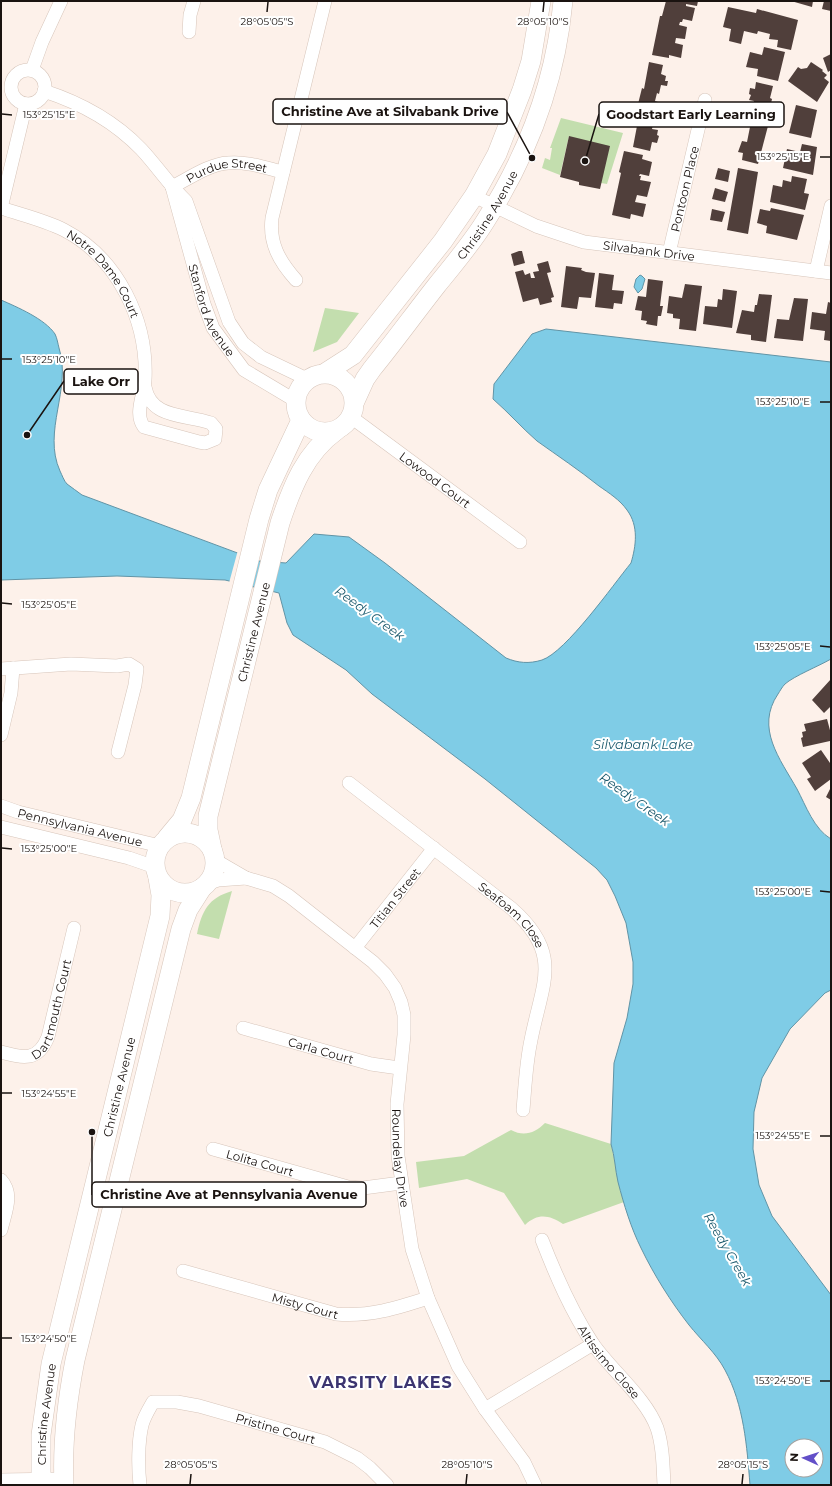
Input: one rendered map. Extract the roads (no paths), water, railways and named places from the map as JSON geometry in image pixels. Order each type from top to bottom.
[{"type":"main road","name":"Christine Avenue","points":[[325,373],[353,355],[444,241],[474,196],[497,154],[521,95],[531,61],[541,1]]},
{"type":"main road","name":"Christine Avenue","points":[[353,409],[368,374],[468,246],[494,206],[515,168],[539,112],[553,62],[563,1]]},
{"type":"main road","points":[[325,373],[339,376],[347,382],[353,391],[353,409],[345,424],[337,430],[327,432],[318,431],[308,427],[301,420],[297,411],[296,401],[301,385],[307,379],[314,375],[325,373]]},
{"type":"main road","name":"Christine Avenue","points":[[164,842],[182,820],[191,798],[241,592],[268,490],[301,420]]},
{"type":"main road","name":"Christine Avenue","points":[[213,855],[208,830],[208,816],[272,553],[289,496],[305,462],[324,440],[337,430]]},
{"type":"main road","points":[[187,833],[197,835],[206,841],[213,855],[214,869],[204,886],[193,892],[178,892],[165,886],[156,873],[156,852],[164,842],[177,834],[187,833]]},
{"type":"main road","name":"Christine Avenue","points":[[41,1482],[42,1427],[51,1364],[160,916],[161,895],[156,873]]},
{"type":"main road","name":"Christine Avenue","points":[[64,1482],[67,1411],[76,1360],[179,936],[185,915],[195,896],[204,886]]},
{"type":"street","points":[[32,70],[42,42],[61,1]]},
{"type":"street","points":[[189,32],[190,15],[194,1]]},
{"type":"street","points":[[296,280],[284,266],[274,248],[270,231],[325,1]]},
{"type":"street","points":[[32,70],[41,75],[44,82],[44,92],[41,99],[34,103],[26,104],[18,101],[6,84],[22,71],[32,70]]},
{"type":"street","name":"Stanford Avenue","points":[[44,92],[83,106],[126,134],[142,150],[172,187],[186,200],[229,322],[243,343],[261,357],[307,379]]},
{"type":"street","name":"Pontoon Place","points":[[668,253],[704,100]]},
{"type":"street","points":[[1,208],[26,104]]},
{"type":"street","name":"Purdue Street","points":[[172,187],[212,167],[227,163],[244,163],[283,172]]},
{"type":"street","name":"Stanford Avenue","points":[[172,187],[204,304],[213,328],[244,370],[296,401]]},
{"type":"street","name":"Silvabank Drive","points":[[474,196],[543,229],[584,242],[831,273]]},
{"type":"street","points":[[816,271],[831,206]]},
{"type":"street","name":"Notre Dame Court","points":[[1,208],[42,221],[65,231],[87,246],[104,262],[117,278],[126,293],[138,322],[145,352],[144,389],[139,418],[144,427],[205,443],[214,439],[216,428],[211,423],[158,409],[147,396],[144,389]]},
{"type":"street","name":"Lowood Court","points":[[353,409],[520,542]]},
{"type":"street","points":[[1,735],[11,693],[7,668],[71,664],[117,666],[129,664],[137,669],[135,685],[118,752]]},
{"type":"street","name":"Seafoam Close","points":[[349,783],[524,919],[537,938],[545,961],[546,982],[531,1038],[524,1110]]},
{"type":"street","name":"Pennsylvania Avenue","points":[[1,806],[18,812],[164,842]]},
{"type":"street","name":"Pennsylvania Avenue","points":[[1,827],[129,858],[156,873]]},
{"type":"street","name":"Titian Street","points":[[355,948],[434,848]]},
{"type":"street","name":"Roundelay Drive","points":[[213,855],[246,878],[273,886],[288,896],[355,948],[385,974],[395,988],[401,1002],[404,1015],[404,1035],[399,1068],[397,1123],[401,1183],[412,1249],[428,1298],[458,1366],[484,1409],[524,1462],[535,1485]]},
{"type":"street","name":"Roundelay Drive","points":[[204,886],[218,880],[246,878]]},
{"type":"street","name":"Dartmouth Court","points":[[1,1052],[28,1057],[37,1054],[44,1046],[48,1037],[74,928]]},
{"type":"street","name":"Carla Court","points":[[243,1028],[371,1064],[399,1068]]},
{"type":"street","name":"Lolita Court","points":[[213,1149],[348,1187],[363,1188],[401,1183]]},
{"type":"street","points":[[1,1180],[6,1188],[8,1197],[1,1230]]},
{"type":"street","name":"Altissimo Close","points":[[542,1240],[567,1299],[594,1344],[651,1415],[660,1439],[664,1485]]},
{"type":"street","name":"Misty Court","points":[[183,1271],[336,1314],[353,1316],[387,1311],[428,1298]]},
{"type":"street","points":[[484,1409],[594,1344]]},
{"type":"street","name":"Pristine Court","points":[[140,1485],[138,1468],[141,1429],[144,1418],[153,1402],[182,1403],[199,1406],[325,1442],[357,1458],[370,1468],[387,1485]]},
{"type":"street","points":[[1,1480],[64,1482]]},
{"type":"water","points":[[640,275],[645,279],[642,289],[638,293],[634,287],[636,279]]},
{"type":"water","name":"Silvabank Lake","points":[[1,300],[38,318],[45,323],[56,336],[62,363],[62,379],[55,425],[55,456],[66,483],[82,495],[259,561],[286,563],[314,534],[349,537],[385,563],[506,658],[524,662],[542,660],[564,645],[589,617],[631,563],[635,543],[635,529],[631,516],[621,503],[584,474],[537,441],[493,399],[494,384],[532,334],[546,329],[831,362],[831,659],[785,684],[772,707],[769,719],[769,731],[777,755],[797,789],[807,810],[815,823],[825,835],[831,839],[831,990],[825,993],[790,1029],[762,1078],[754,1112],[753,1149],[759,1185],[772,1216],[831,1295],[831,1485],[750,1485],[744,1426],[731,1383],[717,1358],[689,1325],[663,1288],[637,1240],[625,1208],[618,1182],[611,1144],[614,1063],[627,1018],[633,984],[633,962],[626,923],[607,880],[596,868],[485,779],[372,694],[346,670],[293,635],[287,623],[279,593],[225,580],[117,576],[1,580]]},
{"type":"place","name":"Christine Ave at Silvabank Drive","points":[[532,158]]},
{"type":"place","name":"Goodstart Early Learning","points":[[585,161]]},
{"type":"place","name":"Lake Orr","points":[[27,435]]},
{"type":"place","name":"Christine Ave at Pennsylvania Avenue","points":[[92,1132]]},
{"type":"district","name":"VARSITY LAKES","points":[[381,1382]]},
{"type":"water label","name":"Reedy Creek","points":[[370,613]]},
{"type":"water label","name":"Reedy Creek","points":[[635,799]]},
{"type":"water label","name":"Reedy Creek","points":[[728,1249]]}]
